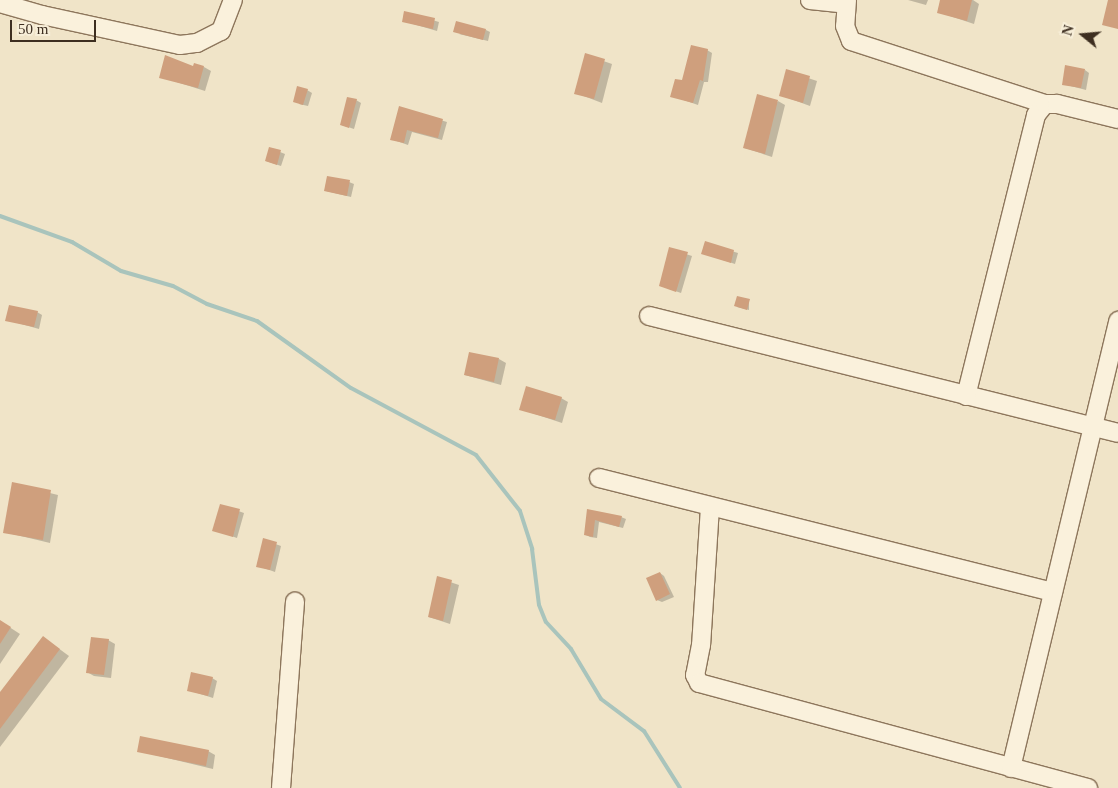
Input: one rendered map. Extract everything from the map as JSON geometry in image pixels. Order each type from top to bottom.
[{"type":"street","points":[[0,3],[157,41],[186,45],[209,39],[221,31],[233,0]]},
{"type":"street","points":[[810,0],[847,2],[845,26],[851,40],[1045,104],[1118,118]]},
{"type":"street","points":[[966,396],[1033,124],[1045,104]]},
{"type":"street","points":[[649,316],[1118,433]]},
{"type":"street","points":[[1011,768],[1118,322]]},
{"type":"street","points":[[599,478],[1053,592]]},
{"type":"street","points":[[710,507],[701,645],[695,674],[699,683],[1088,788]]},
{"type":"street","points":[[281,788],[295,602]]},
{"type":"building","points":[[940,0],[972,0],[967,21],[937,13]]},
{"type":"building","points":[[1108,0],[1118,0],[1118,29],[1102,25]]},
{"type":"building","points":[[404,11],[435,18],[433,29],[402,22]]},
{"type":"building","points":[[456,21],[486,29],[483,40],[453,32]]},
{"type":"building","points":[[691,45],[708,49],[703,81],[700,80],[693,103],[670,97],[675,79],[682,80]]},
{"type":"building","points":[[585,53],[605,59],[594,99],[574,94]]},
{"type":"building","points":[[165,55],[193,66],[194,63],[204,66],[198,88],[159,78]]},
{"type":"building","points":[[1065,65],[1085,69],[1081,88],[1062,85]]},
{"type":"building","points":[[786,69],[810,76],[803,103],[779,96]]},
{"type":"building","points":[[297,86],[308,89],[303,105],[293,102]]},
{"type":"building","points":[[757,94],[778,100],[765,154],[743,148]]},
{"type":"building","points":[[347,97],[357,99],[349,128],[340,125]]},
{"type":"building","points":[[399,106],[443,119],[438,138],[407,130],[404,143],[390,140]]},
{"type":"building","points":[[269,147],[281,150],[277,165],[265,161]]},
{"type":"building","points":[[327,176],[350,180],[347,196],[324,191]]},
{"type":"building","points":[[705,241],[734,250],[731,263],[701,254]]},
{"type":"building","points":[[669,247],[688,252],[676,292],[659,286]]},
{"type":"building","points":[[737,296],[750,299],[747,310],[734,306]]},
{"type":"building","points":[[9,305],[38,311],[34,327],[5,321]]},
{"type":"building","points":[[469,352],[499,358],[494,382],[464,375]]},
{"type":"building","points":[[526,386],[562,397],[555,420],[519,410]]},
{"type":"building","points":[[12,482],[51,490],[43,540],[3,533]]},
{"type":"building","points":[[220,504],[240,509],[233,537],[212,531]]},
{"type":"building","points":[[587,509],[622,516],[619,527],[595,520],[593,537],[584,535]]},
{"type":"building","points":[[263,538],[277,542],[270,570],[256,567]]},
{"type":"building","points":[[660,572],[670,594],[656,601],[646,578]]},
{"type":"building","points":[[437,576],[452,580],[443,621],[428,617]]},
{"type":"building","points":[[0,620],[11,627],[0,644]]},
{"type":"building","points":[[43,636],[60,649],[0,729],[0,692]]},
{"type":"building","points":[[91,637],[109,639],[104,675],[86,673]]},
{"type":"building","points":[[191,672],[213,677],[208,696],[187,691]]},
{"type":"building","points":[[140,736],[209,750],[206,766],[137,752]]},
{"type":"waterway","points":[[0,216],[72,242],[121,271],[173,286],[207,304],[257,321],[351,388],[476,455],[520,511],[532,549],[539,605],[546,622],[571,649],[601,699],[644,731],[680,788]]}]
